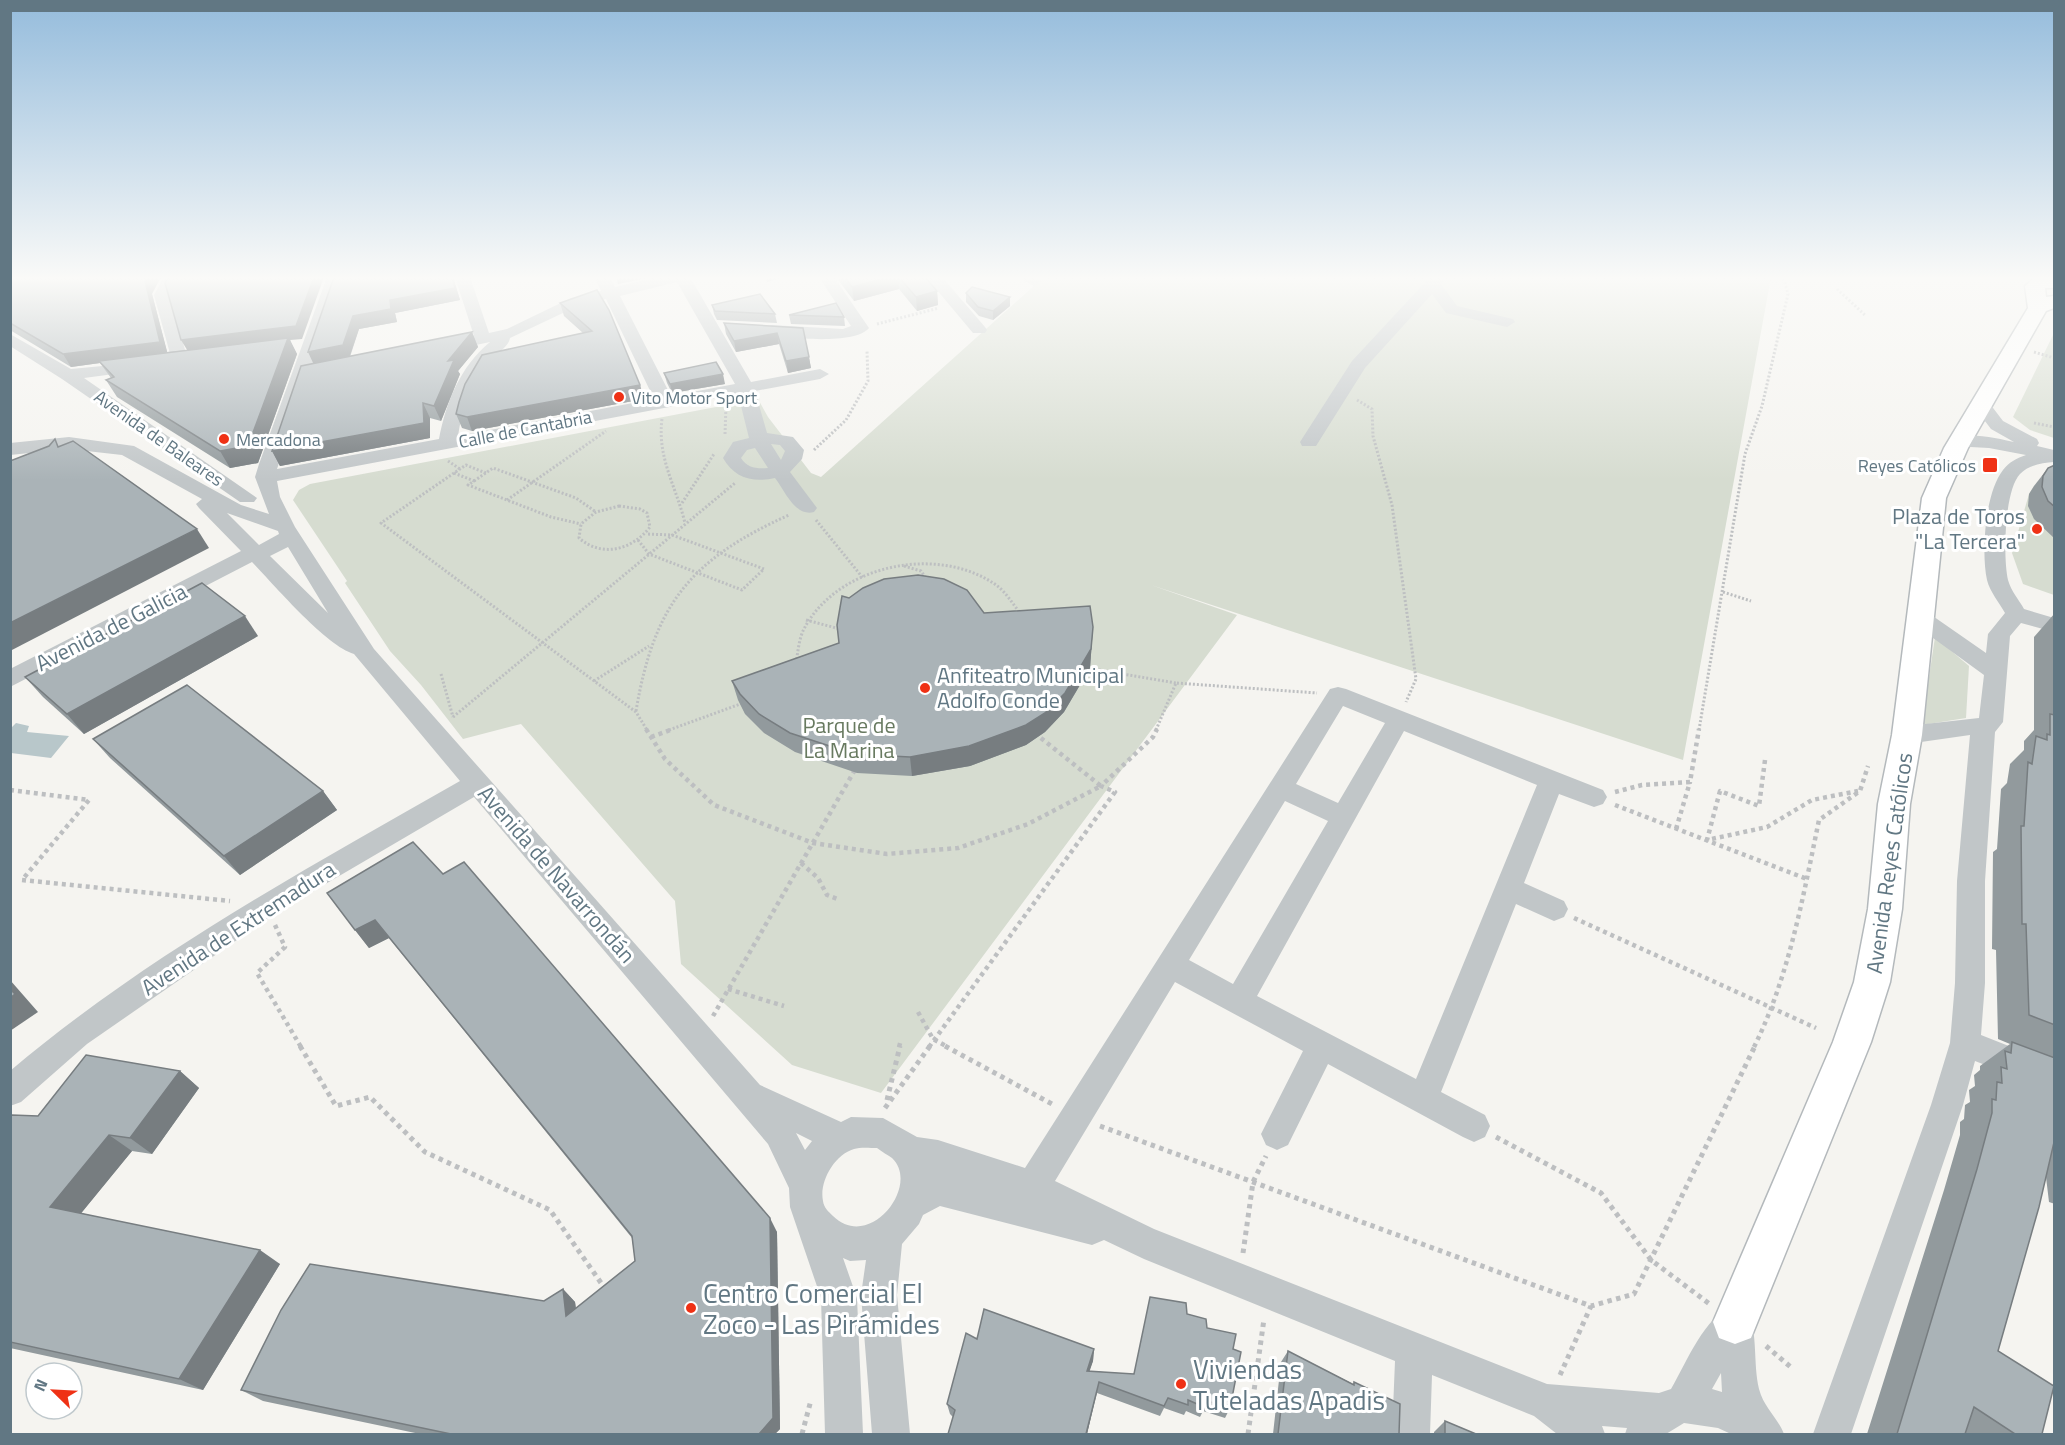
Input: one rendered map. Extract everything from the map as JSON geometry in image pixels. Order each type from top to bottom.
[{"type":"main road","name":"Avenida Reyes Católicos","points":[[1725,1315],[1852,1042],[1872,982],[1885,909],[1894,804],[1907,735],[1934,498],[1959,442],[2013,344]]},
{"type":"street","name":"Avenida de Baleares","points":[[19,344],[68,375],[247,498]]},
{"type":"street","points":[[68,375],[187,360],[181,344]]},
{"type":"street","points":[[284,529],[267,492],[265,477],[309,374],[304,344]]},
{"type":"street","points":[[428,350],[456,344]]},
{"type":"street","points":[[447,444],[451,417],[471,370],[497,344]]},
{"type":"street","points":[[636,344],[665,403]]},
{"type":"street","points":[[722,344],[745,386],[759,439]]},
{"type":"street","points":[[1309,442],[1358,365],[1377,344]]},
{"type":"street","name":"Calle de Cantabria","points":[[265,477],[665,403],[745,386],[820,374]]},
{"type":"street","points":[[1981,404],[1996,425],[2013,436],[2050,452]]},
{"type":"street","points":[[784,478],[795,450],[786,441],[759,439],[740,446],[732,458],[733,464],[747,472],[784,478],[807,508]]},
{"type":"street","points":[[1959,442],[1972,440],[2050,452]]},
{"type":"street","points":[[37,466],[55,459],[69,442]]},
{"type":"street","name":"Avenida de Navarrondán","points":[[10,449],[69,442],[127,450],[171,472],[234,509],[284,529],[366,655]]},
{"type":"street","points":[[2050,452],[2022,464],[2010,473],[2002,493],[1995,556],[1999,584],[2016,614],[2055,625]]},
{"type":"street","name":"Avenida de Navarrondán","points":[[171,472],[250,546],[318,619],[366,655],[444,725],[477,783],[700,1037],[779,1133],[805,1184]]},
{"type":"street","name":"Avenida de Galicia","points":[[10,679],[211,576],[250,546],[271,549],[284,529]]},
{"type":"street","points":[[1832,1434],[1947,1105],[1965,1043],[1970,983],[1973,849],[1983,728],[1991,722],[1999,633],[2016,614]]},
{"type":"street","points":[[1919,617],[1996,672]]},
{"type":"street","points":[[1032,1187],[1338,695],[1594,797]]},
{"type":"street","points":[[1239,1001],[1399,719]]},
{"type":"street","points":[[1907,735],[1975,726],[1983,728]]},
{"type":"street","points":[[1423,1099],[1552,780]]},
{"type":"street","name":"Avenida de Extremadura","points":[[10,1091],[76,1034],[266,904],[477,783]]},
{"type":"street","points":[[1280,788],[1344,817]]},
{"type":"street","points":[[1508,888],[1565,914]]},
{"type":"street","points":[[1170,965],[1474,1126]]},
{"type":"street","points":[[1965,1043],[2055,1078]]},
{"type":"street","points":[[1272,1143],[1322,1045]]},
{"type":"street","name":"Avenida de Navarrondán","points":[[748,1094],[841,1137]]},
{"type":"street","points":[[814,1224],[837,1241],[860,1244],[886,1236],[902,1222],[914,1202],[917,1177],[908,1152],[896,1140],[884,1118],[841,1137],[825,1148],[814,1162],[805,1184],[807,1208],[839,1298],[844,1434]]},
{"type":"street","points":[[908,1152],[938,1156],[1032,1187],[1144,1242],[1547,1403],[1662,1417],[1708,1407],[1732,1414],[1761,1431]]},
{"type":"street","points":[[914,1202],[938,1189],[1144,1242]]},
{"type":"street","points":[[886,1236],[879,1295],[891,1434]]},
{"type":"street","points":[[1725,1315],[1741,1392],[1761,1431]]},
{"type":"street","name":"Avenida Reyes Católicos","points":[[1662,1417],[1721,1337],[1725,1315]]},
{"type":"street","points":[[1411,1434],[1414,1350]]},
{"type":"street","points":[[1547,1403],[1586,1434]]},
{"type":"path","points":[[1676,828],[1690,782],[1744,453],[1762,406],[1776,344]]},
{"type":"path","points":[[784,478],[846,420],[852,411],[868,381],[867,351]]},
{"type":"path","points":[[725,437],[726,390]]},
{"type":"path","points":[[1342,390],[1372,409],[1373,436],[1392,506],[1416,679]]},
{"type":"path","points":[[665,403],[658,437],[664,472],[682,503],[685,524]]},
{"type":"path","points":[[507,500],[638,408]]},
{"type":"path","points":[[682,503],[719,447]]},
{"type":"path","points":[[486,473],[466,465],[381,523],[636,712],[665,759],[714,805],[813,843],[887,854],[958,848],[1028,824],[1101,786],[1153,737],[1176,683]]},
{"type":"path","points":[[581,524],[551,518],[468,485],[492,468],[576,498],[597,512]]},
{"type":"path","points":[[444,725],[747,472]]},
{"type":"path","points":[[454,473],[474,481]]},
{"type":"path","points":[[619,506],[640,509],[651,519],[646,534],[638,540],[615,549],[592,548],[579,538],[581,524],[597,512],[619,506]]},
{"type":"path","points":[[636,712],[639,678],[650,645],[668,606],[695,572],[718,552],[761,526],[807,508],[862,578]]},
{"type":"path","points":[[638,540],[649,554],[742,590],[764,569],[672,535],[646,534]]},
{"type":"path","points":[[798,670],[796,647],[807,620],[832,594],[862,578],[901,565],[926,562],[966,568],[985,577],[1013,599],[1022,621]]},
{"type":"path","points":[[901,565],[921,571],[927,578],[928,586]]},
{"type":"path","points":[[1723,592],[1751,601]]},
{"type":"path","points":[[807,620],[844,630]]},
{"type":"path","points":[[594,681],[650,645]]},
{"type":"path","points":[[1083,676],[1088,656]]},
{"type":"path","points":[[1086,668],[1176,683],[1338,695]]},
{"type":"path","points":[[441,674],[444,725]]},
{"type":"path","points":[[651,736],[753,699]]},
{"type":"path","points":[[743,703],[749,713]]},
{"type":"path","points":[[1028,740],[1046,727]]},
{"type":"path","points":[[884,1118],[933,1039],[1115,792],[1101,786],[1037,735]]},
{"type":"path","points":[[1707,840],[1720,791],[1759,806],[1765,760]]},
{"type":"path","points":[[846,765],[867,770]]},
{"type":"path","points":[[918,1012],[933,1039],[1075,1117],[1591,1306],[1634,1294],[1774,1007],[1807,879],[1819,820],[1860,791],[1868,766]]},
{"type":"path","points":[[700,1037],[856,768]]},
{"type":"path","points":[[1594,797],[1642,785],[1690,782]]},
{"type":"path","points":[[10,790],[89,800],[22,880],[266,904],[285,947],[257,973],[336,1106],[370,1097],[424,1152],[550,1210],[607,1291]]},
{"type":"path","points":[[1707,840],[1767,827],[1812,800],[1860,791]]},
{"type":"path","points":[[1594,797],[1807,879]]},
{"type":"path","points":[[801,863],[818,878],[826,895],[840,900]]},
{"type":"path","points":[[1565,914],[1774,1007],[1815,1028]]},
{"type":"path","points":[[728,990],[784,1006]]},
{"type":"path","points":[[884,1118],[901,1040]]},
{"type":"path","points":[[1474,1126],[1601,1193],[1651,1260],[1725,1315]]},
{"type":"path","points":[[1248,1434],[1253,1286],[1253,1182],[1272,1143]]},
{"type":"path","points":[[1547,1403],[1591,1306]]},
{"type":"path","points":[[1764,1344],[1793,1369]]},
{"type":"green space","name":"Parque de La Marina","points":[[969,344],[1759,344],[1683,760],[1151,585],[1237,615],[881,1093],[792,1065],[681,964],[675,901],[521,724],[463,739],[421,685],[390,651],[293,500],[299,490],[310,484],[758,399],[768,417],[811,473],[821,477]]},
{"type":"green space","points":[[2048,344],[2054,344],[2054,438],[2030,430],[2013,417]]},
{"type":"green space","name":"Plaza de Toros \"La Tercera\"","points":[[2054,476],[2054,595],[2023,584],[2012,553],[2029,494],[2034,486]]},
{"type":"green space","points":[[1935,637],[1969,666],[1966,718],[1922,725]]},
{"type":"shaded area","points":[[16,723],[29,726],[27,732],[69,736],[51,758],[11,753],[11,728]]},
{"type":"building","points":[[47,344],[140,344],[63,354]]},
{"type":"building","points":[[235,344],[286,344],[248,446],[220,451],[106,380],[114,377],[99,361]]},
{"type":"building","points":[[311,344],[343,344],[343,345],[308,352]]},
{"type":"building","points":[[409,344],[462,344],[448,361],[454,360],[434,406],[423,403],[424,423],[272,451],[301,366]]},
{"type":"building","points":[[530,344],[623,344],[640,385],[467,417],[456,414],[465,384],[482,355]]},
{"type":"building","points":[[781,344],[806,344],[809,357],[786,361]]},
{"type":"building","points":[[716,362],[723,374],[670,384],[664,373]]},
{"type":"building","points":[[55,439],[58,447],[73,441],[197,529],[10,623],[10,461],[49,446]]},
{"type":"building","points":[[2055,465],[2055,507],[2048,501],[2042,487],[2043,476],[2048,468]]},
{"type":"building","name":"Anfiteatro Municipal Adolfo Conde","points":[[918,575],[944,579],[967,590],[984,613],[1090,606],[1093,627],[1091,649],[1065,693],[1045,713],[1026,725],[969,746],[910,757],[854,754],[790,733],[759,714],[740,694],[732,681],[839,643],[837,625],[842,596],[849,598],[863,588],[884,579]]},
{"type":"building","points":[[202,583],[245,616],[67,714],[25,677]]},
{"type":"building","points":[[187,685],[323,791],[224,856],[93,739]]},
{"type":"building","points":[[2050,714],[2055,715],[2055,1025],[2029,1015],[2026,924],[2022,924],[2021,826],[2024,826],[2028,762],[2032,764],[2036,736],[2047,740],[2047,734],[2050,735]]},
{"type":"building","points":[[413,842],[443,874],[464,862],[770,1218],[773,1418],[759,1434],[451,1434],[241,1390],[281,1310],[310,1264],[544,1301],[563,1289],[566,1316],[635,1261],[632,1236],[375,920],[355,930],[327,893]]},
{"type":"building","points":[[2012,1042],[2055,1058],[2055,1138],[2039,1207],[1998,1351],[2054,1386],[2042,1434],[2015,1434],[1974,1407],[1965,1434],[1897,1434],[1977,1169],[1992,1113],[1992,1099],[1996,1100],[1997,1082],[2002,1083],[2001,1067],[2007,1069],[2005,1051],[2011,1053]]},
{"type":"building","points":[[86,1055],[180,1071],[130,1138],[109,1135],[50,1207],[260,1250],[179,1379],[10,1342],[10,1117],[12,1115],[38,1116]]},
{"type":"building","points":[[1150,1297],[1186,1303],[1187,1314],[1206,1319],[1207,1328],[1236,1334],[1233,1349],[1241,1352],[1230,1408],[1207,1401],[1204,1407],[1188,1400],[1188,1405],[1168,1398],[1164,1406],[1099,1382],[1086,1434],[948,1434],[955,1410],[947,1404],[966,1333],[977,1339],[984,1309],[1094,1349],[1087,1371],[1134,1374]]},
{"type":"building","points":[[1288,1351],[1354,1385],[1354,1382],[1400,1404],[1399,1434],[1278,1434]]},
{"type":"building","points":[[1445,1421],[1476,1434],[1445,1434]]},
{"type":"place","name":"Vito Motor Sport","points":[[619,397]]},
{"type":"place","name":"Mercadona","points":[[224,439]]},
{"type":"place","name":"Reyes Católicos","points":[[1990,465]]},
{"type":"place","name":"Plaza de Toros \"La Tercera\"","points":[[2037,529]]},
{"type":"place","name":"Anfiteatro Municipal Adolfo Conde","points":[[925,688]]},
{"type":"place","name":"Centro Comercial El Zoco - Las Pirámides","points":[[691,1308]]},
{"type":"place","name":"Viviendas Tuteladas Apadis","points":[[1181,1384]]}]
